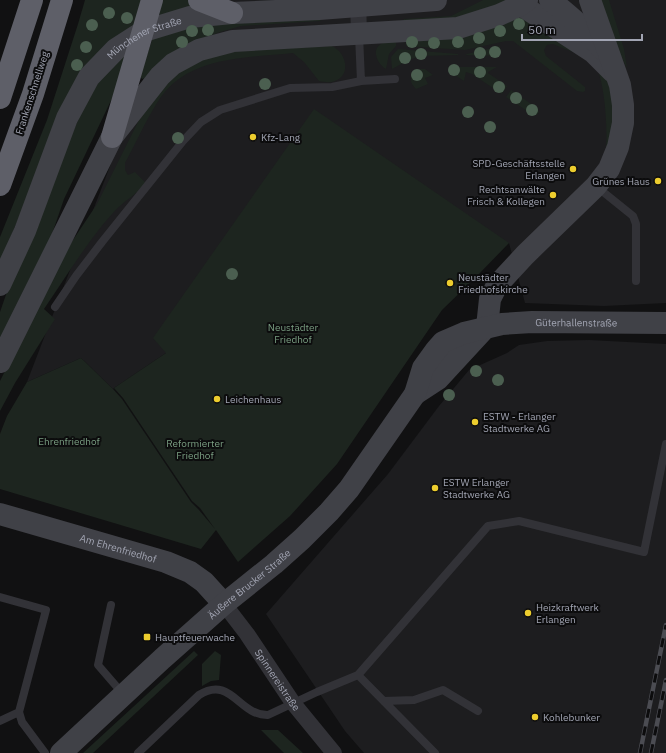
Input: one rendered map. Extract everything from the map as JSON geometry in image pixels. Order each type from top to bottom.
[{"type":"highway","points":[[0,98],[32,0]]},
{"type":"highway","name":"Frankenschnellweg","points":[[0,185],[33,94],[62,0]]},
{"type":"highway","points":[[112,137],[152,0]]},
{"type":"highway","points":[[199,0],[232,13]]},
{"type":"street","name":"Münchener Straße","points":[[0,285],[25,231],[67,118],[89,77],[116,49],[144,31],[190,17],[358,3],[436,0]]},
{"type":"street","points":[[550,0],[593,36],[604,52],[616,75]]},
{"type":"street","points":[[487,327],[490,299],[500,282],[525,255],[596,186],[609,169],[614,159],[621,136],[623,123],[621,90],[590,0]]},
{"type":"street","points":[[0,362],[112,137],[160,76],[173,64],[199,50],[233,42],[458,28],[499,15],[523,2],[593,52],[616,75]]},
{"type":"street","points":[[358,3],[359,34]]},
{"type":"street","name":"Güterhallenstraße","points":[[487,327],[502,324],[532,322],[666,323]]},
{"type":"street","name":"Äußere Brucker Straße","points":[[60,753],[123,694],[224,604],[274,564],[302,539],[329,512],[349,489],[415,394],[423,368],[443,342],[464,333],[487,327]]},
{"type":"street","name":"Am Ehrenfriedhof","points":[[0,514],[166,562],[190,572],[204,582],[224,604]]},
{"type":"street","name":"Spinnereistraße","points":[[224,604],[247,634],[293,703],[334,753]]},
{"type":"lane","points":[[359,34],[361,81]]},
{"type":"lane","points":[[55,307],[76,276],[124,215],[183,141],[201,122],[220,110],[290,88],[332,87],[361,81],[395,79]]},
{"type":"lane","points":[[596,186],[633,216],[636,224],[636,280]]},
{"type":"lane","points":[[138,753],[205,691],[212,689],[230,693],[247,709],[262,715],[273,713],[317,692],[358,675],[488,526],[519,521],[644,552],[666,444]]},
{"type":"lane","points":[[0,597],[46,610],[19,712],[22,722],[45,753]]},
{"type":"lane","points":[[111,605],[98,665],[123,694]]},
{"type":"lane","points":[[358,675],[435,753]]},
{"type":"lane","points":[[384,701],[414,700],[443,690],[478,711]]},
{"type":"lane","points":[[0,721],[19,712]]},
{"type":"shaded area","points":[[173,0],[666,0],[666,303],[604,306],[525,303],[509,243],[166,353],[113,389],[81,358],[27,382]]},
{"type":"shaded area","points":[[589,340],[666,344],[666,753],[364,753],[345,731],[266,614],[388,474],[439,406],[469,370],[507,353],[519,345],[547,341]]},
{"type":"green space","points":[[85,0],[143,0],[138,25],[123,34],[31,188],[0,263],[0,237],[47,120]]},
{"type":"green space","points":[[162,0],[188,0],[197,6],[159,16]]},
{"type":"green space","points":[[483,0],[513,0],[467,18],[404,24],[404,19],[451,16]]},
{"type":"green space","points":[[597,0],[609,0],[624,49],[627,68],[613,41]]},
{"type":"green space","points":[[518,17],[524,17],[540,23],[585,51],[600,68],[607,79],[614,104],[614,117],[613,130],[605,154],[607,135],[605,108],[598,70],[590,61],[574,52],[553,44],[547,45],[544,50],[546,56],[585,87],[585,91],[583,92],[577,91],[513,41],[506,41],[465,50],[406,46],[406,40],[459,35],[480,30]]},
{"type":"green space","points":[[322,19],[320,21],[241,26],[220,32],[194,43],[145,78],[142,79],[140,76],[153,37],[206,24]]},
{"type":"green space","points":[[396,40],[396,46],[389,54],[386,69],[380,64],[376,56],[377,48],[383,43]]},
{"type":"green space","points":[[332,46],[341,54],[345,64],[343,74],[340,78],[333,82],[319,81],[304,62],[293,53],[255,56],[218,62],[183,76],[169,88],[157,103],[125,163],[125,170],[128,175],[135,172],[146,183],[120,206],[103,225],[85,248],[44,309],[55,319],[15,383],[0,411],[0,381],[65,252],[97,204],[139,120],[164,84],[191,63],[234,51]]},
{"type":"green space","points":[[500,46],[499,56],[465,55],[467,54]]},
{"type":"green space","points":[[398,49],[458,55],[420,56],[392,69],[391,57]]},
{"type":"green space","points":[[126,55],[116,90],[64,199],[51,237],[0,343],[0,312],[10,283],[90,91],[122,56]]},
{"type":"green space","points":[[451,67],[497,67],[488,73],[507,86],[502,94],[472,74],[466,72],[464,81],[449,71]]},
{"type":"green space","points":[[418,69],[425,69],[433,75],[425,78],[428,84],[416,89],[412,84],[411,78],[413,73]]},
{"type":"green space","points":[[511,90],[537,108],[539,112],[537,115],[533,115],[506,97]]},
{"type":"green space","name":"Neustädter Friedhof","points":[[314,109],[509,243],[442,310],[337,464],[290,516],[238,562],[216,530],[201,549],[0,489],[0,434],[7,416],[27,382],[81,358],[122,399],[191,502],[215,529],[200,508],[192,501],[123,398],[114,388],[166,353],[153,338]]},
{"type":"green space","points":[[194,651],[198,655],[93,753],[83,753]]},
{"type":"green space","points":[[215,651],[221,655],[219,680],[211,681],[202,686],[202,664]]},
{"type":"green space","points":[[261,730],[278,730],[303,753],[284,753]]},
{"type":"railway","points":[[640,753],[666,625]]},
{"type":"railway","points":[[651,753],[666,680]]},
{"type":"place","name":"Kfz-Lang","points":[[253,137]]},
{"type":"place","name":"SPD-Geschäftsstelle Erlangen","points":[[573,169]]},
{"type":"place","name":"Grünes Haus","points":[[658,181]]},
{"type":"place","name":"Rechtsanwälte Frisch & Kollegen","points":[[553,195]]},
{"type":"place","name":"Neustädter Friedhofskirche","points":[[450,283]]},
{"type":"place","name":"Leichenhaus","points":[[217,399]]},
{"type":"place","name":"ESTW - Erlanger Stadtwerke AG","points":[[475,422]]},
{"type":"place","name":"ESTW Erlanger Stadtwerke AG","points":[[435,488]]},
{"type":"place","name":"Heizkraftwerk Erlangen","points":[[528,613]]},
{"type":"place","name":"Hauptfeuerwache","points":[[147,637]]},
{"type":"place","name":"Kohlebunker","points":[[535,717]]},
{"type":"park label","name":"Ehrenfriedhof","points":[[69,441]]},
{"type":"park label","name":"Reformierter Friedhof","points":[[195,448]]}]
